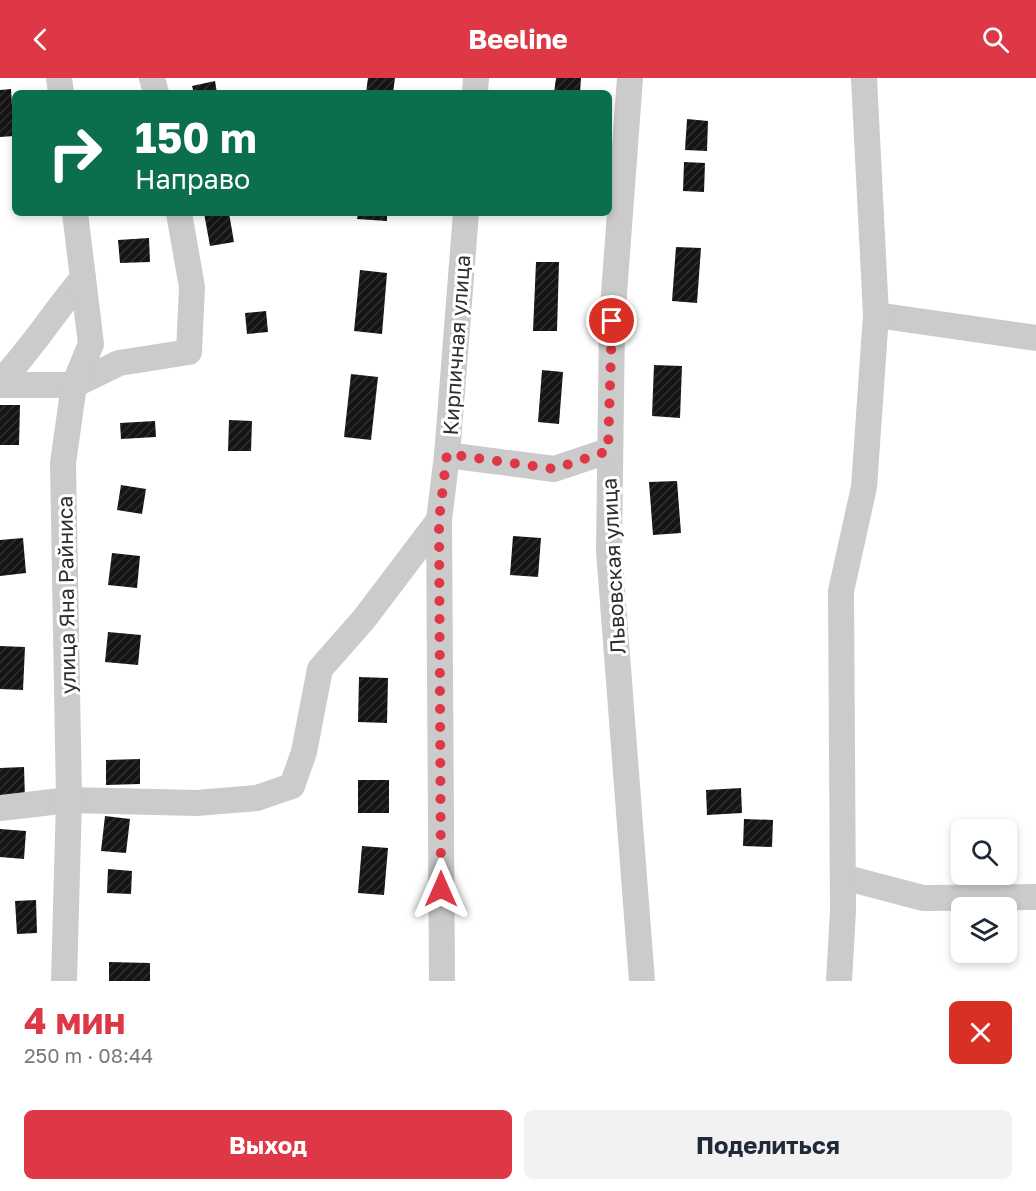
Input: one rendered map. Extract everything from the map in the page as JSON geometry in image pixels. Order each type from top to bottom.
[{"type":"street","name":"Львовская улица","points":[[630,78],[612,321],[608,451],[609,551],[642,981]]},
{"type":"street","points":[[839,981],[843,877],[841,591],[864,487],[876,315],[864,78]]},
{"type":"street","name":"улица Яна Райниса","points":[[64,981],[69,800],[63,462],[74,385],[91,344],[75,216]]},
{"type":"street","points":[[0,384],[74,385],[119,363],[189,352],[192,287],[180,216]]},
{"type":"street","name":"Кирпичная улица","points":[[442,981],[439,520],[447,454],[466,216]]},
{"type":"street","points":[[0,384],[22,359],[53,313],[83,278]]},
{"type":"street","points":[[876,315],[1036,338]]},
{"type":"street","points":[[447,454],[554,469],[608,451]]},
{"type":"street","points":[[0,808],[69,800],[196,803],[257,798],[292,786],[304,752],[320,669],[364,619],[439,520]]},
{"type":"street","points":[[843,877],[923,898],[1036,897]]},
{"type":"building","points":[[368,78],[395,78],[393,90],[366,90]]},
{"type":"building","points":[[556,78],[581,78],[580,90],[554,90]]},
{"type":"building","points":[[215,81],[216,90],[193,90],[192,86]]},
{"type":"building","points":[[11,89],[12,136],[0,137],[0,90]]},
{"type":"building","points":[[687,119],[708,121],[707,151],[685,150]]},
{"type":"building","points":[[684,162],[705,163],[704,192],[683,191]]},
{"type":"building","points":[[205,216],[230,216],[234,242],[210,246]]},
{"type":"building","points":[[358,216],[387,216],[387,221],[357,219]]},
{"type":"building","points":[[149,238],[150,262],[120,263],[118,240]]},
{"type":"building","points":[[676,247],[701,248],[697,303],[672,301]]},
{"type":"building","points":[[536,262],[559,262],[557,331],[533,331]]},
{"type":"building","points":[[360,270],[387,273],[382,334],[354,331]]},
{"type":"building","points":[[266,311],[268,332],[247,334],[245,313]]},
{"type":"building","points":[[654,365],[682,366],[680,418],[652,416]]},
{"type":"building","points":[[542,370],[563,372],[559,424],[538,422]]},
{"type":"building","points":[[351,374],[378,377],[371,440],[344,437]]},
{"type":"building","points":[[0,405],[20,405],[19,445],[0,445]]},
{"type":"building","points":[[229,420],[252,421],[251,451],[228,451]]},
{"type":"building","points":[[155,421],[156,437],[121,439],[120,423]]},
{"type":"building","points":[[677,481],[681,533],[653,535],[649,482]]},
{"type":"building","points":[[121,485],[146,489],[142,514],[117,510]]},
{"type":"building","points":[[513,536],[541,538],[538,577],[510,575]]},
{"type":"building","points":[[23,538],[26,573],[0,576],[0,540]]},
{"type":"building","points":[[112,553],[140,556],[137,588],[108,585]]},
{"type":"building","points":[[108,632],[141,635],[138,665],[105,662]]},
{"type":"building","points":[[0,646],[25,647],[23,690],[0,689]]},
{"type":"building","points":[[359,677],[388,678],[387,723],[358,722]]},
{"type":"building","points":[[140,759],[140,784],[106,785],[106,760]]},
{"type":"building","points":[[24,767],[25,798],[0,799],[0,768]]},
{"type":"building","points":[[358,780],[389,780],[389,813],[358,813]]},
{"type":"building","points":[[741,788],[742,813],[707,815],[706,790]]},
{"type":"building","points":[[105,816],[130,819],[126,853],[101,851]]},
{"type":"building","points":[[744,819],[773,820],[772,847],[743,846]]},
{"type":"building","points":[[0,829],[26,831],[24,859],[0,857]]},
{"type":"building","points":[[362,846],[388,848],[384,895],[358,893]]},
{"type":"building","points":[[108,869],[132,871],[131,894],[107,893]]},
{"type":"building","points":[[36,900],[37,933],[17,934],[15,901]]},
{"type":"building","points":[[109,962],[150,963],[150,981],[109,981]]},
{"type":"route","points":[[441,889],[439,520],[447,454],[554,469],[608,451],[612,321]]}]
